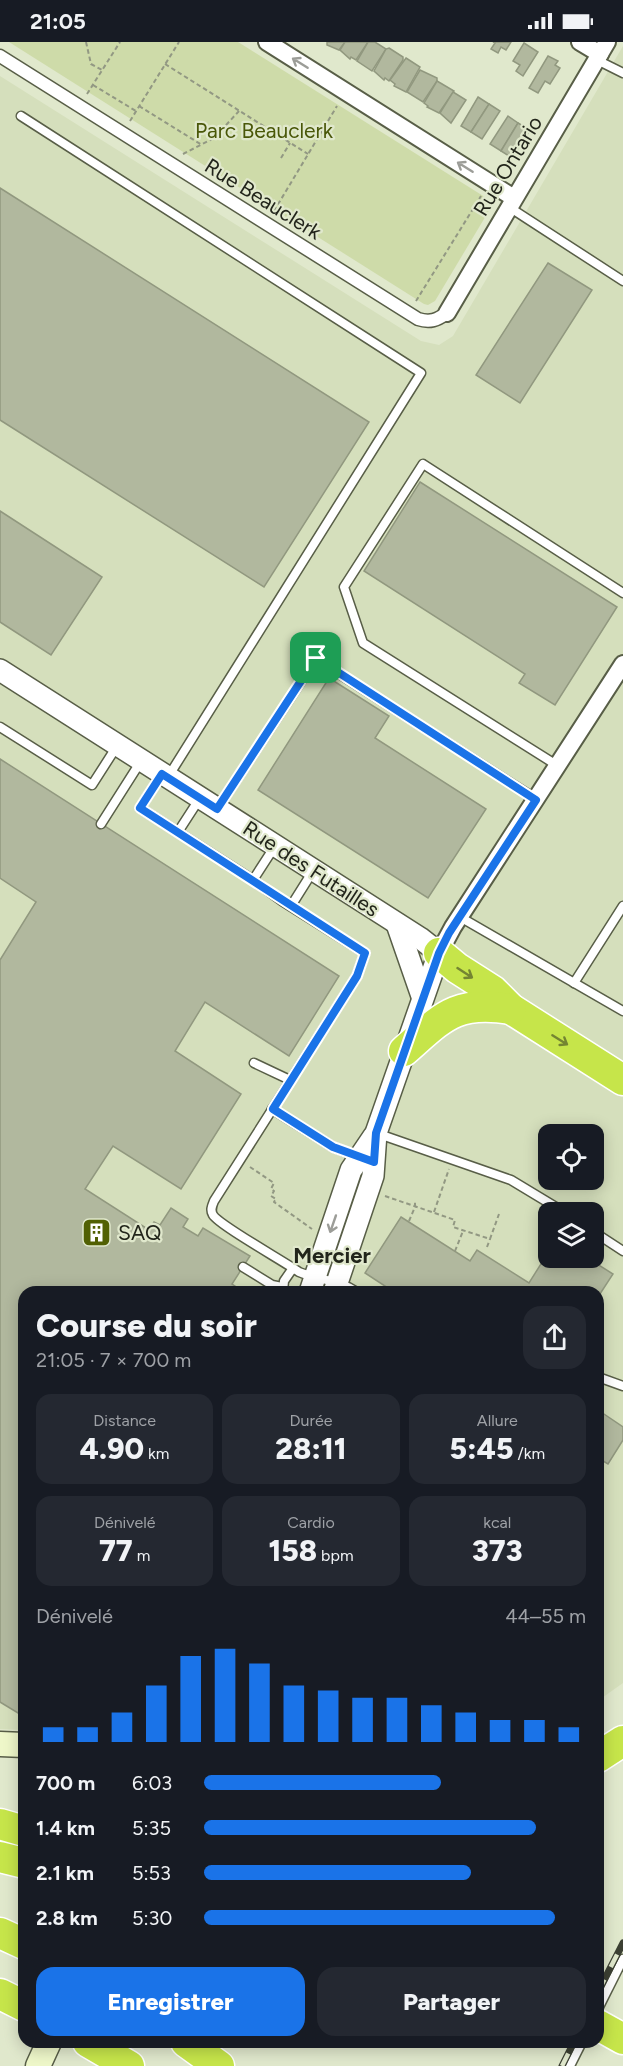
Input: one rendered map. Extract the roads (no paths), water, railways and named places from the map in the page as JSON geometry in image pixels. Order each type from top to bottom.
[{"type":"highway","points":[[439,953],[493,991],[511,1009],[623,1080]]},
{"type":"highway","points":[[404,1051],[441,1019],[456,1011],[485,1005],[511,1009]]},
{"type":"highway","points":[[604,1752],[623,1741]]},
{"type":"highway","points":[[604,1775],[623,1764]]},
{"type":"highway","points":[[0,1824],[18,1828]]},
{"type":"highway","points":[[0,1857],[18,1862]]},
{"type":"highway","points":[[0,1933],[18,1941]]},
{"type":"highway","points":[[0,1994],[18,2003]]},
{"type":"highway","points":[[604,2028],[623,2039]]},
{"type":"highway","points":[[98,2048],[129,2066]]},
{"type":"highway","points":[[194,2048],[219,2066]]},
{"type":"main road","points":[[0,1744],[18,1745]]},
{"type":"main road","points":[[38,2066],[46,2048]]},
{"type":"street","points":[[267,42],[512,202]]},
{"type":"street","points":[[580,42],[601,52]]},
{"type":"street","name":"Rue Ontario","points":[[447,313],[601,52]]},
{"type":"street","name":"Rue Beauclerk","points":[[0,56],[418,320],[426,322],[437,320],[447,313]]},
{"type":"street","points":[[336,1286],[373,1176],[367,1160],[422,996],[439,953],[460,916],[623,664]]},
{"type":"street","name":"Rue des Futailles","points":[[0,670],[439,953]]},
{"type":"street","points":[[397,924],[422,996]]},
{"type":"street","points":[[312,1284],[351,1170],[367,1160]]},
{"type":"lane","points":[[601,52],[623,73],[623,78]]},
{"type":"lane","points":[[21,116],[421,373],[165,776],[140,808],[365,953],[357,976],[214,1201],[212,1212],[214,1217],[293,1268],[312,1284],[336,1286]]},
{"type":"lane","points":[[512,202],[623,281]]},
{"type":"lane","points":[[558,766],[363,643],[344,587],[423,464],[623,593]]},
{"type":"lane","points":[[178,832],[208,803],[316,658],[536,800]]},
{"type":"lane","points":[[0,726],[92,785],[117,745]]},
{"type":"lane","points":[[101,824],[142,760]]},
{"type":"lane","points":[[253,880],[275,846]]},
{"type":"lane","points":[[291,906],[313,870]]},
{"type":"lane","points":[[574,982],[623,906]]},
{"type":"lane","points":[[460,916],[623,1011]]},
{"type":"lane","points":[[254,1063],[291,1080]]},
{"type":"lane","points":[[273,1109],[333,1147],[367,1160]]},
{"type":"lane","points":[[376,1133],[511,1180],[547,1202]]},
{"type":"lane","points":[[604,1239],[623,1251]]},
{"type":"lane","points":[[243,1267],[272,1286]]},
{"type":"lane","points":[[283,1286],[284,1281],[293,1268]]},
{"type":"lane","points":[[604,1379],[623,1386]]},
{"type":"lane","points":[[604,1997],[623,1959]]},
{"type":"lane","points":[[570,2066],[579,2048]]},
{"type":"railway","points":[[604,1980],[623,1943]]},
{"type":"railway","points":[[562,2066],[571,2048]]},
{"type":"place","name":"SAQ","points":[[97,1233]]},
{"type":"district","name":"Mercier","points":[[332,1255]]},
{"type":"park label","name":"Parc Beauclerk","points":[[264,131]]}]
